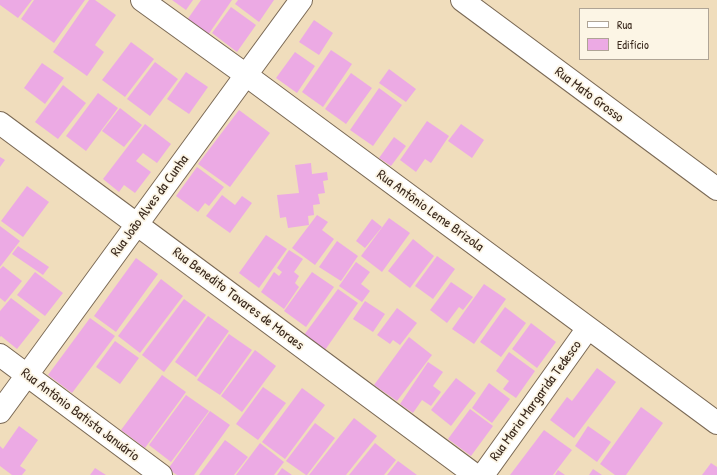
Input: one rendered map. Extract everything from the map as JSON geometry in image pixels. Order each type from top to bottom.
[{"type":"street","name":"Rua Antônio Leme Brizola","points":[[142,0],[246,75],[717,423]]},
{"type":"street","name":"Rua João Alves da Cunha","points":[[0,412],[301,0]]},
{"type":"street","name":"Rua Mato Grosso","points":[[462,0],[717,189]]},
{"type":"street","name":"Rua Benedito Tavares de Moraes","points":[[0,123],[475,475]]},
{"type":"street","name":"Rua Maria Margarida Tedesco","points":[[483,475],[588,328]]},
{"type":"street","name":"Rua Antônio Batista Januário","points":[[0,355],[161,475]]},
{"type":"building","points":[[0,0],[32,0],[18,18],[0,5]]},
{"type":"building","points":[[34,0],[85,0],[54,43],[21,19]]},
{"type":"building","points":[[89,0],[95,0],[116,15],[95,45],[104,52],[87,76],[53,52]]},
{"type":"building","points":[[172,0],[193,0],[186,10]]},
{"type":"building","points":[[201,0],[232,0],[208,35],[187,20]]},
{"type":"building","points":[[238,0],[274,0],[259,22],[235,4]]},
{"type":"building","points":[[231,7],[256,25],[237,52],[212,33]]},
{"type":"building","points":[[314,20],[333,33],[319,55],[299,42]]},
{"type":"building","points":[[131,42],[154,59],[125,97],[102,80]]},
{"type":"building","points":[[331,50],[352,64],[323,107],[302,92]]},
{"type":"building","points":[[295,52],[315,66],[297,93],[276,78]]},
{"type":"building","points":[[155,62],[178,79],[150,116],[127,99]]},
{"type":"building","points":[[42,63],[64,78],[45,104],[24,88]]},
{"type":"building","points":[[389,69],[416,89],[406,102],[379,83]]},
{"type":"building","points":[[186,72],[208,87],[189,114],[167,99]]},
{"type":"building","points":[[351,73],[372,88],[346,124],[325,109]]},
{"type":"building","points":[[63,85],[86,103],[58,139],[35,122]]},
{"type":"building","points":[[379,88],[402,105],[373,146],[350,130]]},
{"type":"building","points":[[98,93],[118,108],[86,151],[66,136]]},
{"type":"building","points":[[120,108],[142,125],[124,147],[102,131]]},
{"type":"building","points":[[239,110],[270,133],[230,187],[198,164]]},
{"type":"building","points":[[427,121],[449,136],[431,163],[425,159],[416,172],[400,160]]},
{"type":"building","points":[[145,124],[171,144],[157,163],[143,153],[136,161],[151,172],[135,193],[124,185],[119,192],[103,179]]},
{"type":"building","points":[[461,124],[484,140],[472,158],[448,141]]},
{"type":"building","points":[[394,137],[406,146],[391,166],[379,158]]},
{"type":"building","points":[[0,157],[5,160],[0,167]]},
{"type":"building","points":[[311,163],[312,174],[327,172],[328,180],[323,181],[325,193],[318,194],[320,204],[313,205],[314,215],[308,216],[309,225],[288,228],[286,217],[280,218],[277,195],[299,193],[295,165]]},
{"type":"building","points":[[197,167],[224,187],[209,206],[205,203],[198,212],[176,196]]},
{"type":"building","points":[[27,186],[49,202],[23,237],[1,221]]},
{"type":"building","points":[[222,195],[235,205],[242,196],[252,203],[230,233],[206,216]]},
{"type":"building","points":[[317,215],[328,222],[322,230],[334,239],[315,265],[292,248]]},
{"type":"building","points":[[389,218],[410,233],[382,272],[361,256]]},
{"type":"building","points":[[372,219],[382,227],[365,248],[356,241]]},
{"type":"building","points":[[0,226],[20,241],[0,267]]},
{"type":"building","points":[[266,235],[287,249],[259,288],[239,273]]},
{"type":"building","points":[[413,239],[434,256],[410,288],[388,271]]},
{"type":"building","points":[[337,241],[358,256],[341,281],[319,267]]},
{"type":"building","points":[[18,246],[49,267],[43,275],[12,254]]},
{"type":"building","points":[[289,250],[303,259],[294,272],[299,276],[295,283],[299,287],[284,309],[261,292],[274,272],[279,276],[282,272],[277,268]]},
{"type":"building","points":[[437,256],[455,269],[433,299],[415,286]]},
{"type":"building","points":[[136,258],[158,274],[116,332],[94,316]]},
{"type":"building","points":[[356,262],[370,272],[361,284],[370,291],[362,302],[339,286]]},
{"type":"building","points":[[3,266],[22,281],[5,302],[0,298],[0,269]]},
{"type":"building","points":[[35,272],[63,293],[45,316],[17,295]]},
{"type":"building","points":[[312,272],[334,287],[306,327],[284,311]]},
{"type":"building","points":[[161,279],[183,296],[140,353],[118,336]]},
{"type":"building","points":[[451,282],[473,297],[463,310],[459,307],[447,323],[430,310]]},
{"type":"building","points":[[484,284],[506,299],[474,344],[452,329]]},
{"type":"building","points":[[338,289],[358,303],[325,350],[304,335]]},
{"type":"building","points":[[11,298],[40,320],[17,349],[1,336],[0,337],[0,311]]},
{"type":"building","points":[[184,299],[206,315],[164,372],[142,355]]},
{"type":"building","points":[[365,301],[385,314],[373,332],[353,319]]},
{"type":"building","points":[[505,307],[526,323],[501,357],[480,342]]},
{"type":"building","points":[[397,308],[417,323],[400,345],[393,340],[390,344],[377,335]]},
{"type":"building","points":[[208,316],[229,331],[196,377],[175,362]]},
{"type":"building","points":[[90,318],[115,336],[72,393],[48,375]]},
{"type":"building","points":[[531,323],[556,342],[537,368],[512,349]]},
{"type":"building","points":[[229,334],[252,350],[220,395],[197,380]]},
{"type":"building","points":[[409,337],[432,355],[397,401],[374,385]]},
{"type":"building","points":[[115,341],[139,358],[120,384],[96,367]]},
{"type":"building","points":[[255,350],[276,366],[242,412],[221,396]]},
{"type":"building","points":[[509,352],[535,371],[516,398],[503,389],[509,381],[496,371]]},
{"type":"building","points":[[428,362],[443,372],[433,386],[441,392],[431,406],[422,400],[413,413],[400,404]]},
{"type":"building","points":[[597,368],[616,382],[574,438],[550,420],[567,397],[572,401]]},
{"type":"building","points":[[162,375],[186,392],[145,448],[121,430]]},
{"type":"building","points":[[456,378],[476,393],[451,426],[431,410]]},
{"type":"building","points":[[489,383],[510,399],[492,423],[472,408]]},
{"type":"building","points":[[263,387],[286,403],[258,440],[236,424]]},
{"type":"building","points":[[302,388],[325,405],[285,459],[262,442]]},
{"type":"building","points":[[186,395],[209,411],[171,462],[149,445]]},
{"type":"building","points":[[641,407],[663,423],[626,475],[615,475],[600,464]]},
{"type":"building","points":[[470,409],[493,426],[471,456],[448,439]]},
{"type":"building","points":[[210,411],[230,425],[194,475],[177,475],[168,469]]},
{"type":"building","points":[[354,418],[377,436],[346,475],[309,475]]},
{"type":"building","points":[[315,423],[335,438],[306,475],[286,461]]},
{"type":"building","points":[[19,426],[38,440],[20,466],[26,470],[22,475],[12,475],[0,466],[0,446],[3,449]]},
{"type":"building","points":[[588,426],[611,442],[597,462],[575,446]]},
{"type":"building","points":[[544,430],[572,450],[553,475],[510,475]]},
{"type":"building","points":[[225,440],[248,457],[234,475],[199,475]]},
{"type":"building","points":[[260,443],[284,462],[274,475],[236,475]]},
{"type":"building","points":[[375,443],[396,460],[384,475],[349,475]]},
{"type":"building","points":[[398,461],[417,475],[387,475]]},
{"type":"building","points":[[711,463],[717,467],[717,475],[702,475]]},
{"type":"building","points":[[95,468],[106,475],[90,475]]},
{"type":"building","points":[[282,468],[292,475],[277,475]]},
{"type":"building","points":[[593,469],[602,475],[589,475]]},
{"type":"building","points":[[558,470],[565,475],[555,475]]}]
